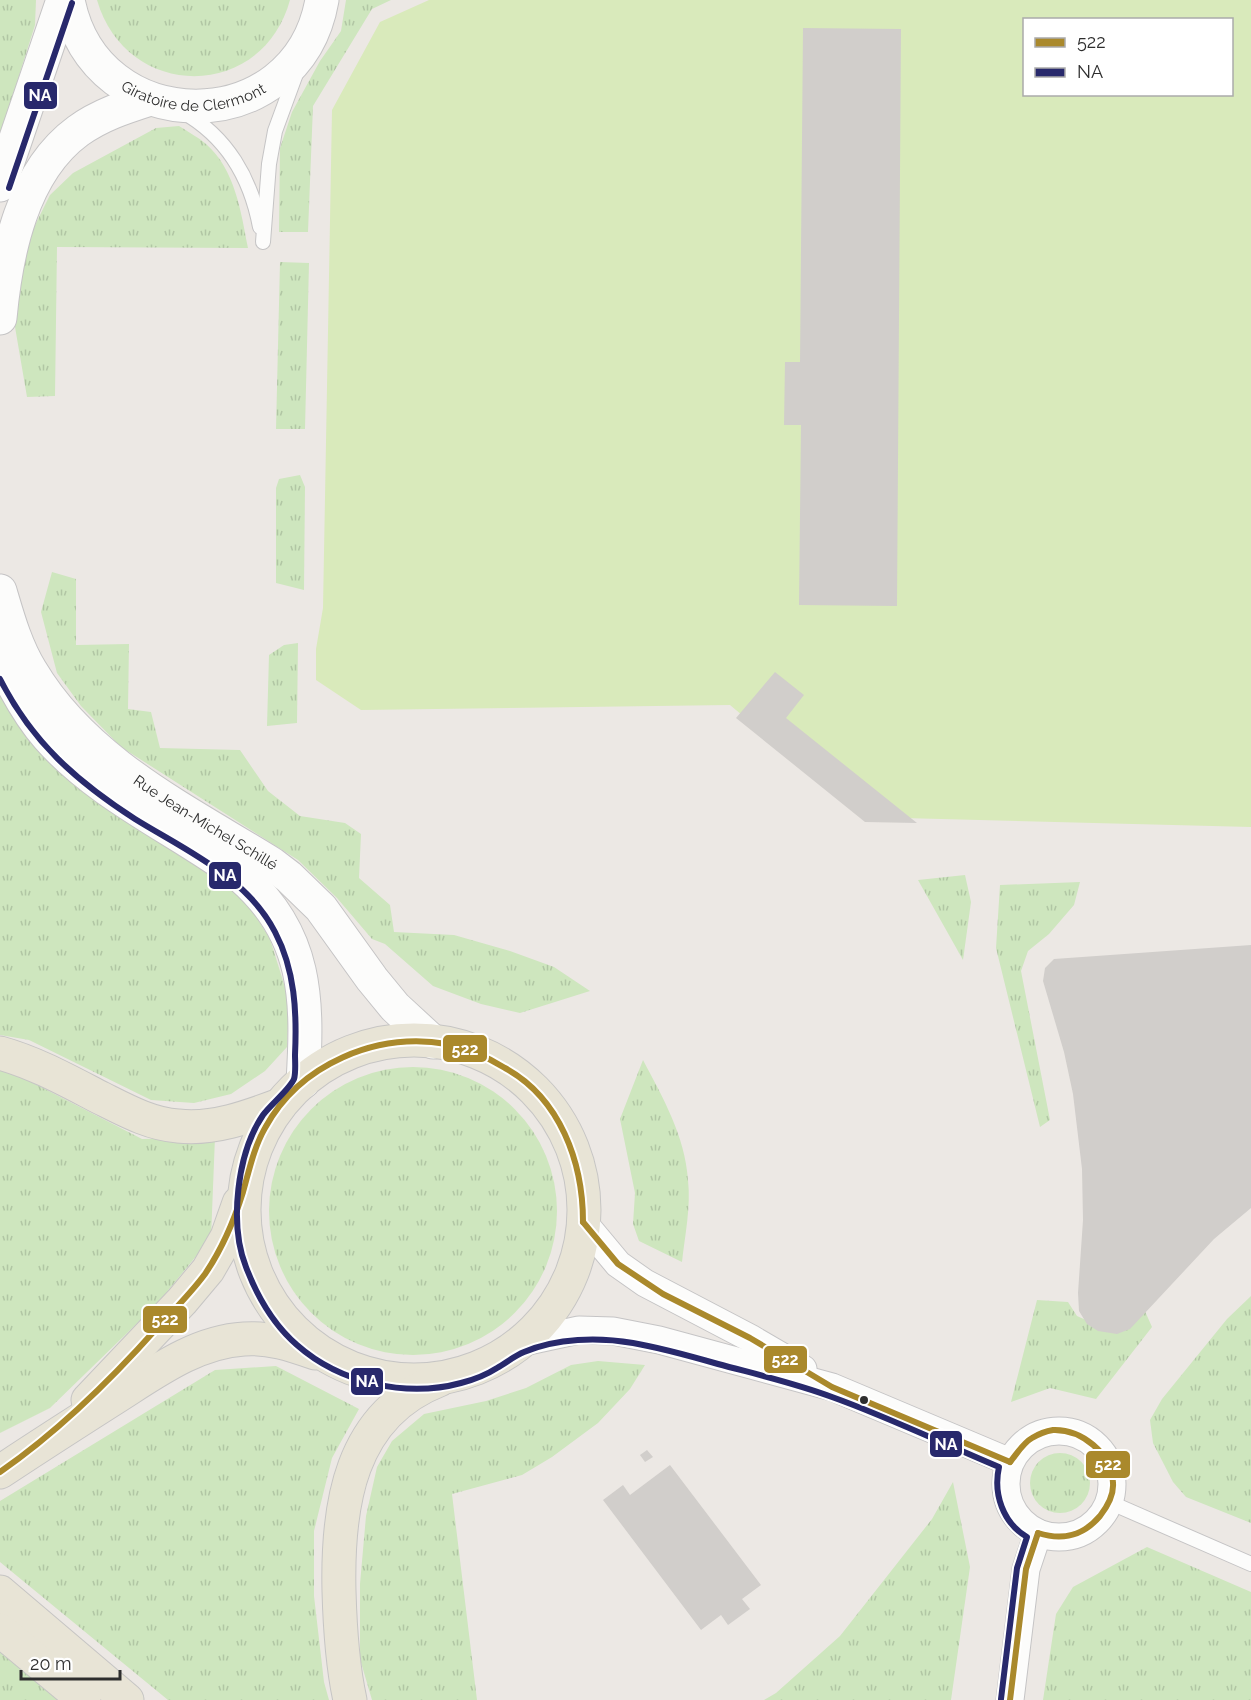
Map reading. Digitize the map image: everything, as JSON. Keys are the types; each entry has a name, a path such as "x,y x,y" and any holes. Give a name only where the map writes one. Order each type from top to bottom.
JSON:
{"main road":[{"name":"Giratoire de Clermont","path":"65,0 76,30 92,55 118,81 161,102 201,107 230,102 257,92 281,75 308,40 318,17 322,0"},
{"path":"0,185 65,0"},
{"path":"0,318 8,264 16,232 31,192 52,156 65,142 111,112 161,102"},
{"name":"Rue Jean-Michel Schillé","path":"0,591 13,632 30,670 66,719 96,748 132,776 289,877 321,908 372,980 395,1006 434,1042"},
{"name":"Rue Jean-Michel Schillé","path":"4,669 33,718 65,754 108,789 242,877 274,912 291,940 301,978 306,1024 303,1082"},
{"path":"9,1466 83,1406 208,1270 227,1237 260,1140 280,1106 303,1082 342,1057 375,1045 410,1041 434,1042 463,1048 493,1060 522,1079 546,1103 565,1132 574,1154 583,1187 584,1222 580,1247 567,1283 546,1316 519,1343 485,1364 417,1391 386,1414 365,1442 345,1494 339,1542 340,1637 350,1700"},
{"path":"0,1053 26,1061 130,1113 165,1125 180,1127 213,1125 280,1106"},
{"path":"247,1178 244,1204 245,1231 250,1257 260,1282 273,1305 289,1326 331,1359"},
{"path":"9,1466 159,1370 203,1347 234,1340 268,1339 286,1343 368,1374 394,1379 421,1380 448,1377"},
{"path":"0,1592 127,1700"},
{"path":"0,1630 84,1700"}],"street":[{"path":"584,1222 618,1264 645,1283 767,1347 832,1387"},
{"path":"519,1343 579,1330 624,1333 679,1344 832,1387 1010,1462"},
{"path":"1053,1430 1076,1433 1096,1445 1109,1464 1112,1487 1109,1502 1096,1521 1084,1531 1061,1537 1038,1533 1019,1520 1008,1500 1005,1485 1010,1462 1018,1448 1037,1435 1053,1430"},
{"path":"1010,1700 1024,1578 1038,1533"}],"lane":[{"path":"161,102 204,127 228,149 237,162 254,200 262,242 269,164 275,131 308,40"},
{"path":"1109,1502 1251,1564"}],"green space":[{"path":"0,0 36,0 35,25 0,136"},
{"path":"97,0 290,0 275,33 252,57 224,71 194,76 163,71 135,57 112,33"},
{"path":"346,0 391,0 372,9 313,106 308,232 279,232 280,148 292,112 320,61 341,31"},
{"path":"429,0 1251,0 1251,827 864,817 730,705 361,710 316,680 316,649 323,608 332,110 380,22"},
{"path":"179,126 206,144 224,166 235,192 248,248 57,247 55,396 27,397 15,327 17,271 34,227 50,195 73,173 156,128"},
{"path":"280,262 309,263 305,429 276,429"},
{"path":"300,475 305,487 304,590 276,583 276,488 279,479"},
{"path":"52,572 76,579 76,645 129,644 128,709 151,712 160,748 240,750 268,791 300,816 345,823 361,834 359,878 390,905 394,932 454,935 510,951 554,967 590,991 520,1013 481,1004 433,986 385,944 372,939 337,898 298,860 121,747 81,706 57,673 41,612"},
{"path":"298,643 297,723 267,726 269,655 284,645"},
{"path":"0,695 41,753 195,859 245,899 270,939 289,1000 287,1047 265,1071 231,1094 194,1103 151,1100 29,1040 0,1035"},
{"path":"965,875 971,902 963,960 918,880"},
{"path":"1080,882 1074,905 1049,934 1028,951 1021,971 1050,1120 1040,1127 996,948 1000,885"},
{"path":"643,1060 672,1118 683,1148 689,1200 682,1262 639,1241 633,1224 635,1193 620,1119"},
{"path":"413,1067 441,1070 468,1078 493,1091 515,1109 533,1131 546,1156 554,1183 557,1211 554,1239 546,1266 533,1291 515,1313 493,1331 468,1344 441,1352 413,1355 385,1352 358,1344 333,1331 311,1313 293,1291 280,1266 272,1239 269,1211 272,1183 280,1156 293,1131 311,1109 333,1091 358,1078 385,1070"},
{"path":"0,1070 10,1071 142,1139 215,1137 211,1238 157,1304 50,1408 0,1433"},
{"path":"1251,1296 1251,1523 1186,1497 1173,1482 1153,1443 1150,1420 1162,1399 1227,1319"},
{"path":"1037,1300 1068,1302 1077,1316 1106,1329 1144,1309 1152,1327 1096,1399 1050,1388 1011,1402"},
{"path":"598,1361 645,1365 630,1389 598,1423 552,1457 522,1475 452,1494 477,1700 372,1700 360,1659 360,1584 366,1516 377,1467 392,1441 424,1414 486,1401 526,1388 571,1365"},
{"path":"276,1366 359,1409 332,1458 314,1531 314,1596 324,1682 329,1700 168,1700 0,1562 0,1501 215,1370"},
{"path":"1060,1453 1072,1455 1085,1466 1090,1483 1088,1495 1077,1508 1060,1513 1048,1511 1035,1500 1030,1483 1032,1471 1043,1458"},
{"path":"953,1482 970,1567 951,1700 764,1700 776,1693 840,1636 932,1519"},
{"path":"1147,1547 1251,1592 1251,1700 1043,1700 1056,1614 1073,1587"},
{"path":"0,1650 60,1700 0,1700"}],"building":[{"path":"803,28 901,29 897,606 799,605 801,425 784,425 785,362 800,362"},
{"path":"775,672 804,695 786,718 917,823 865,822 736,718"},
{"path":"1251,945 1251,1208 1214,1239 1130,1329 1117,1334 1098,1331 1087,1324 1079,1311 1083,1220 1082,1169 1073,1094 1064,1052 1043,981 1045,968 1054,959"},
{"path":"647,1450 653,1457 645,1462 640,1455"},
{"path":"670,1465 761,1585 742,1599 750,1609 728,1625 721,1615 701,1630 603,1500 623,1485 630,1495"}],"transit line":[{"name":"NA","path":"9,188 72,3"},
{"name":"NA","path":"0,679 26,722 57,758 114,805 232,880 263,913 282,946 291,976 295,1007 295,1076 288,1088 263,1115 254,1131 242,1168 237,1210 241,1250 250,1278 267,1309 289,1337 314,1358 353,1378 396,1388 418,1389 461,1383 488,1373 537,1347 564,1341 606,1340 655,1347 818,1392 874,1413 999,1467 997,1487 1002,1507 1012,1524 1027,1537 1017,1568 1001,1699"},
{"name":"522","path":"0,1472 43,1440 83,1405 121,1368 194,1288 217,1255 227,1235 265,1128 298,1086 319,1070 342,1058 367,1048 394,1043 420,1042 447,1044 462,1048 505,1068 540,1096 554,1114 565,1134 579,1177 583,1222"},
{"name":"522","path":"583,1222 618,1264 663,1294 750,1338 832,1387 1010,1462"},
{"name":"522","path":"1010,1462 1032,1438 1053,1430 1064,1431 1084,1438 1093,1445 1101,1453 1111,1472 1113,1483 1111,1497 1105,1509 1093,1523 1072,1535 1056,1537 1038,1533"},
{"name":"522","path":"1010,1700 1026,1569 1038,1533"}]}
